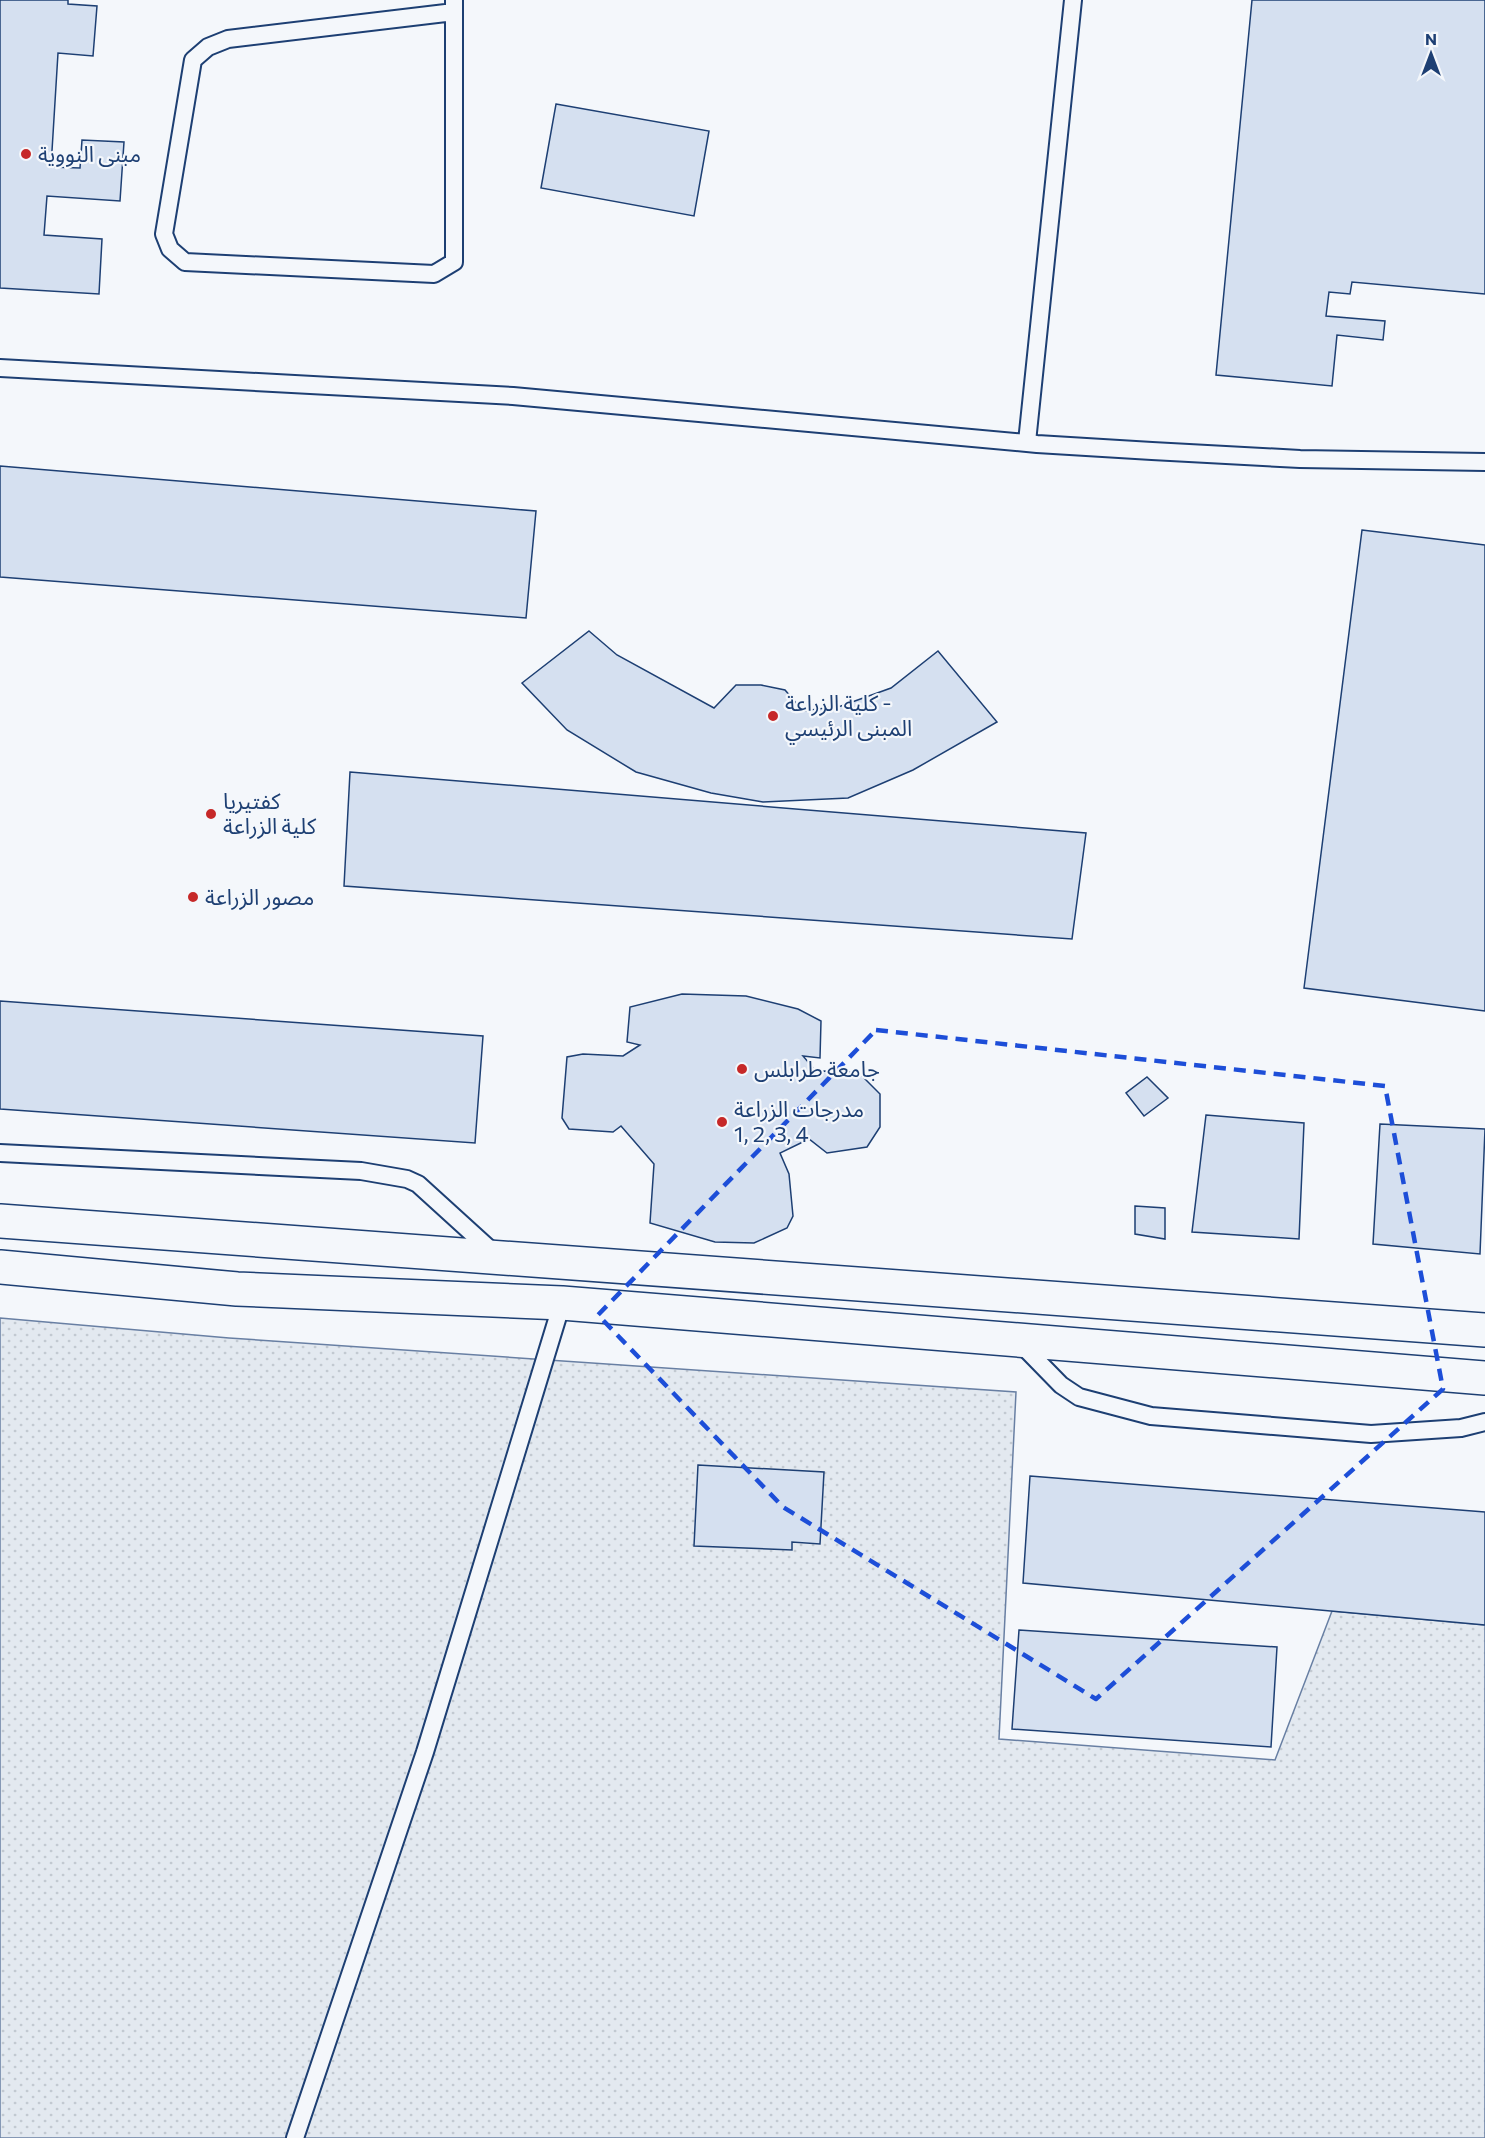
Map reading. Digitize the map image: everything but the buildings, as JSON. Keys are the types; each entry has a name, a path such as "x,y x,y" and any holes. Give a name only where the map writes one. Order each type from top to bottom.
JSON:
{"street":[{"path":"0,1221 1485,1330"},
{"path":"0,1267 237,1289 562,1303 1485,1378"}],"lane":[{"path":"1027,442 1073,0"},
{"path":"454,6 454,262 434,274 185,262 170,249 164,234 193,60 208,47 228,39 454,6"},
{"path":"0,368 513,396 1027,442 1289,458 1485,462"},
{"path":"0,1153 361,1172 406,1179 418,1184 498,1257"},
{"path":"295,2138 425,1752 562,1303"},
{"path":"1017,1341 1061,1385 1079,1397 1151,1416 1371,1434 1461,1428 1485,1422"}],"highlighted area":[{"path":"876,1030 1385,1086 1443,1389 1096,1699 783,1507 598,1315"}],"shaded area":[{"path":"0,1318 229,1338 1016,1392 999,1739 1275,1760 1332,1611 1485,1625 1485,2138 0,2138"}],"place":[{"name":"مبنى النووية","path":"26,154"},
{"name":"كلية الزراعة - المبنى الرئيسي","path":"773,716"},
{"name":"كفتيريا كلية الزراعة","path":"211,814"},
{"name":"مصور الزراعة","path":"193,897"},
{"name":"جامعة طرابلس","path":"742,1069"},
{"name":"مدرجات الزراعة 1, 2, 3, 4","path":"722,1122"}]}
